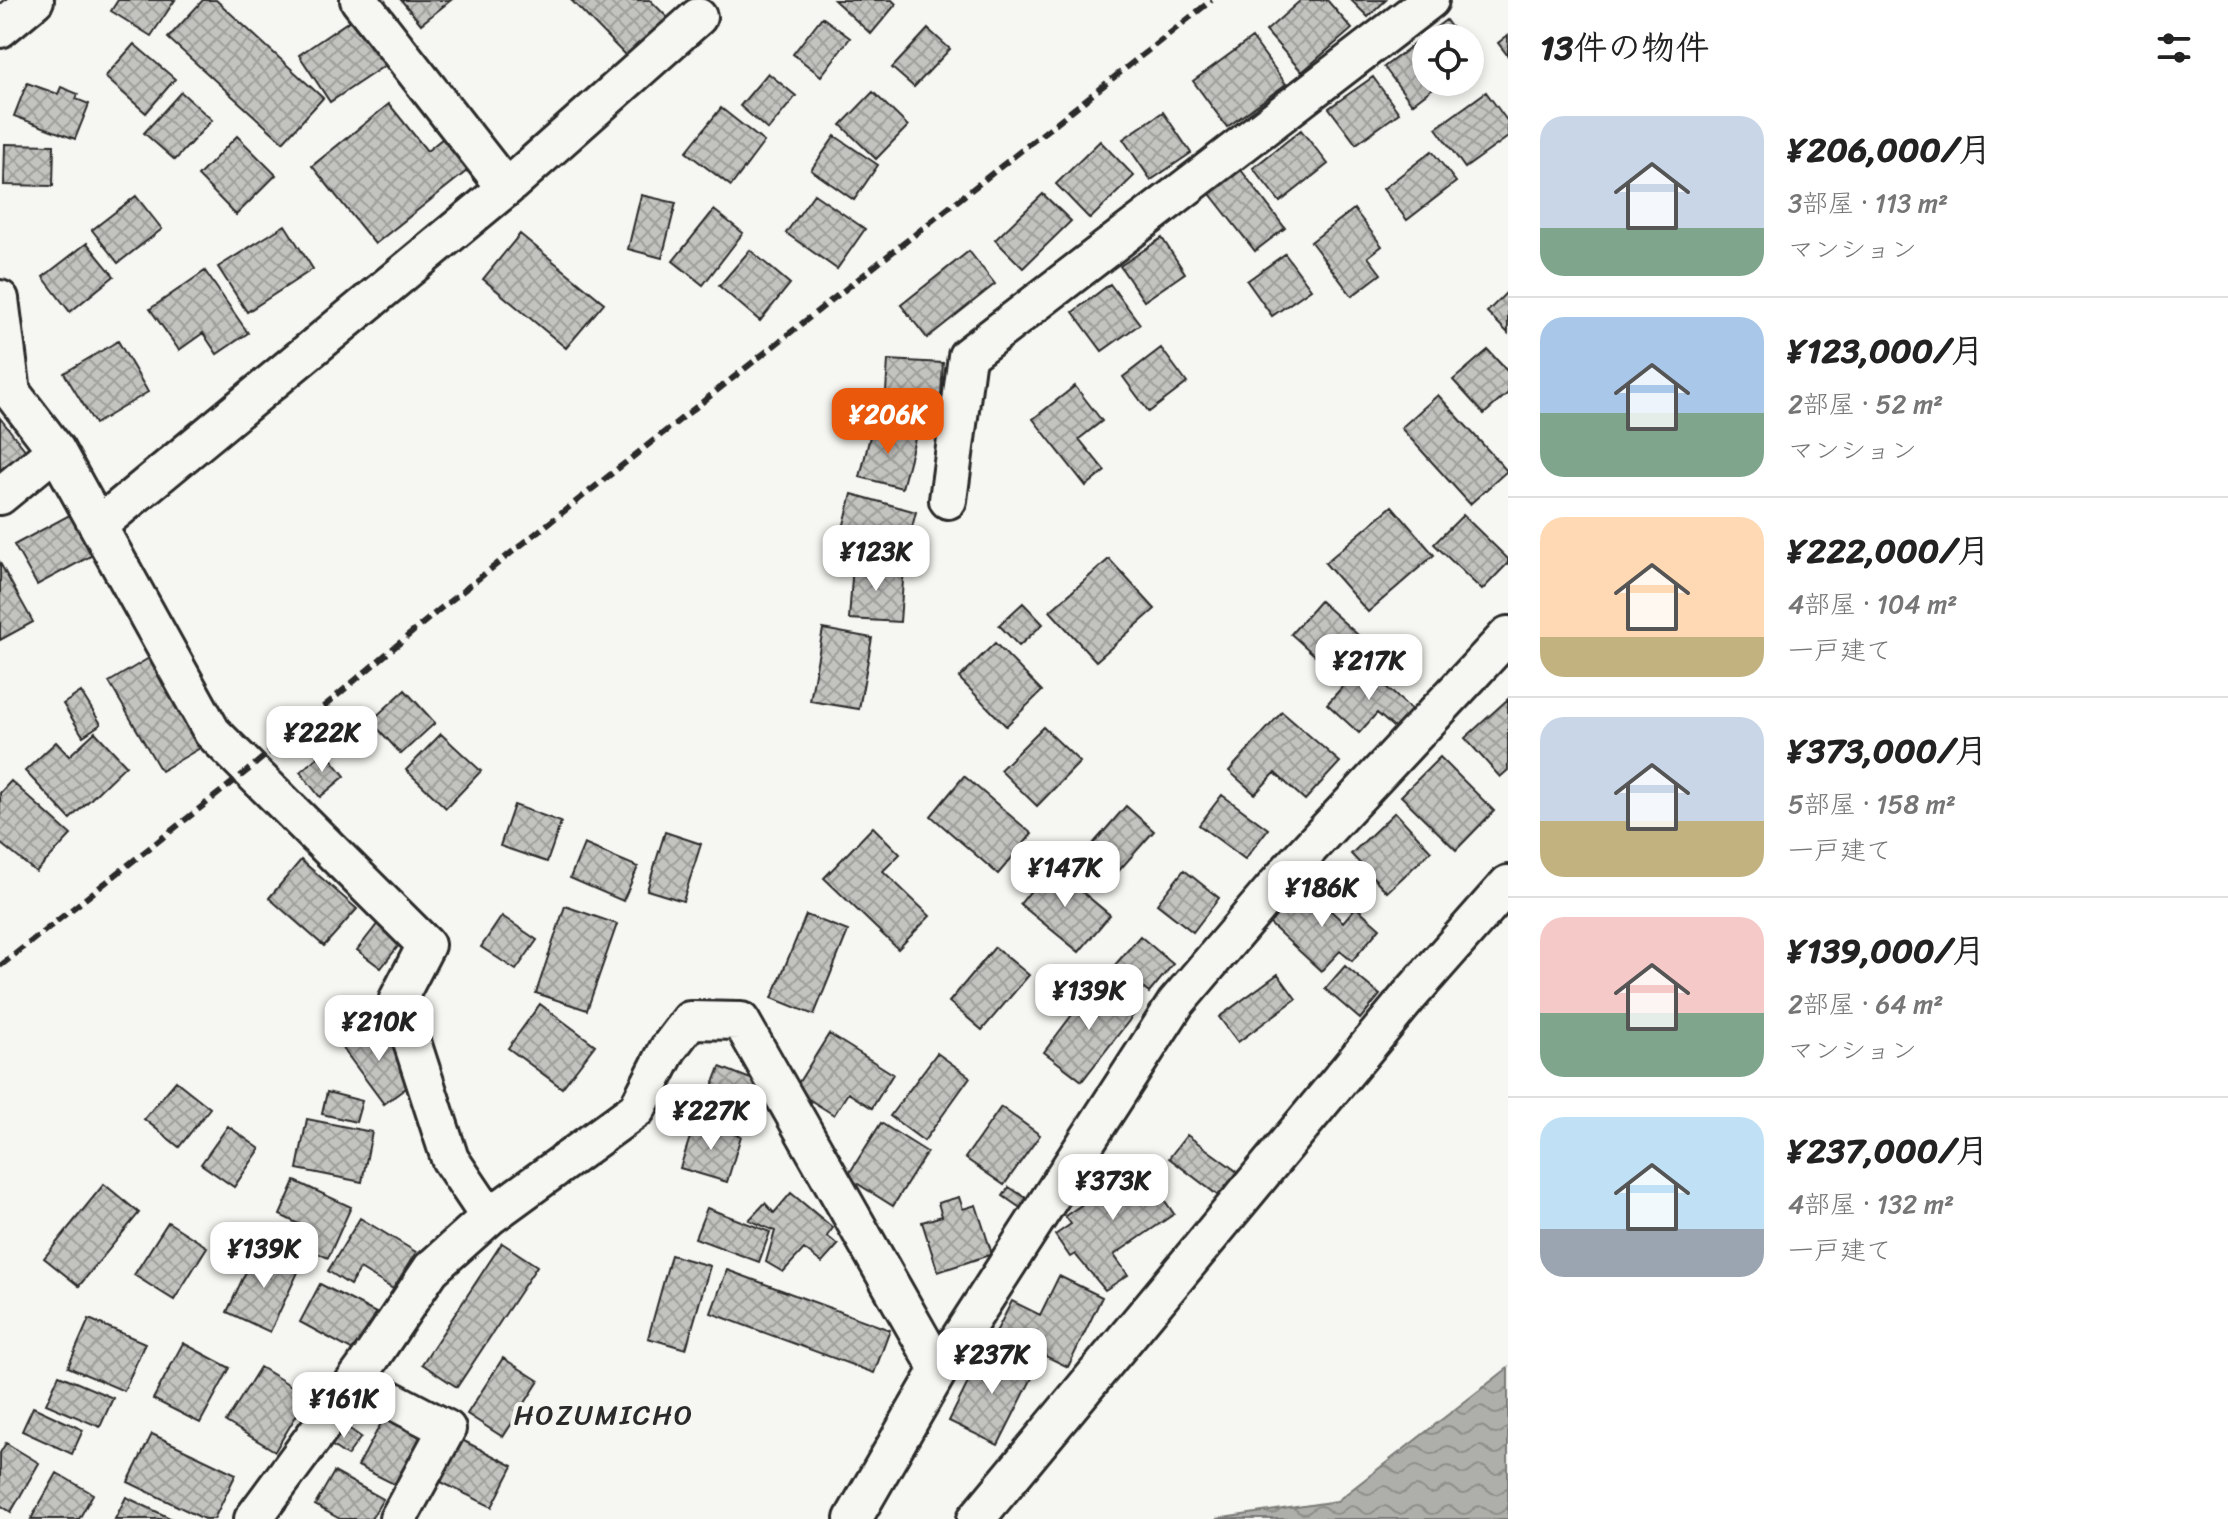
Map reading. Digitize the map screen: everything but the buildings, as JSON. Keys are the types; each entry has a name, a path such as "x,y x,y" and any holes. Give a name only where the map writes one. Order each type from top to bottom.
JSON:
{"street":[{"path":"0,29 35,0"},
{"path":"359,0 506,188"},
{"path":"948,500 967,356 1430,0"},
{"path":"99,525 506,188 698,17"},
{"path":"0,299 12,393 56,450 212,732 426,945 398,999 450,1159 489,1217"},
{"path":"0,496 56,450"},
{"path":"853,1519 939,1370 1176,1003 1290,869 1508,635"},
{"path":"976,1519 1410,995 1508,884"},
{"path":"253,1519 355,1381 431,1269 489,1217 637,1109 668,1049 690,1020 741,1021 939,1370"},
{"path":"355,1381 447,1429 398,1519"}],"water":[{"path":"1508,1368 1508,1519 1216,1519 1337,1501"}],"railway":[{"path":"0,966 247,771 440,609 1212,0"}],"district":[{"name":"HOZUMICHO","path":"604,1414"}]}
